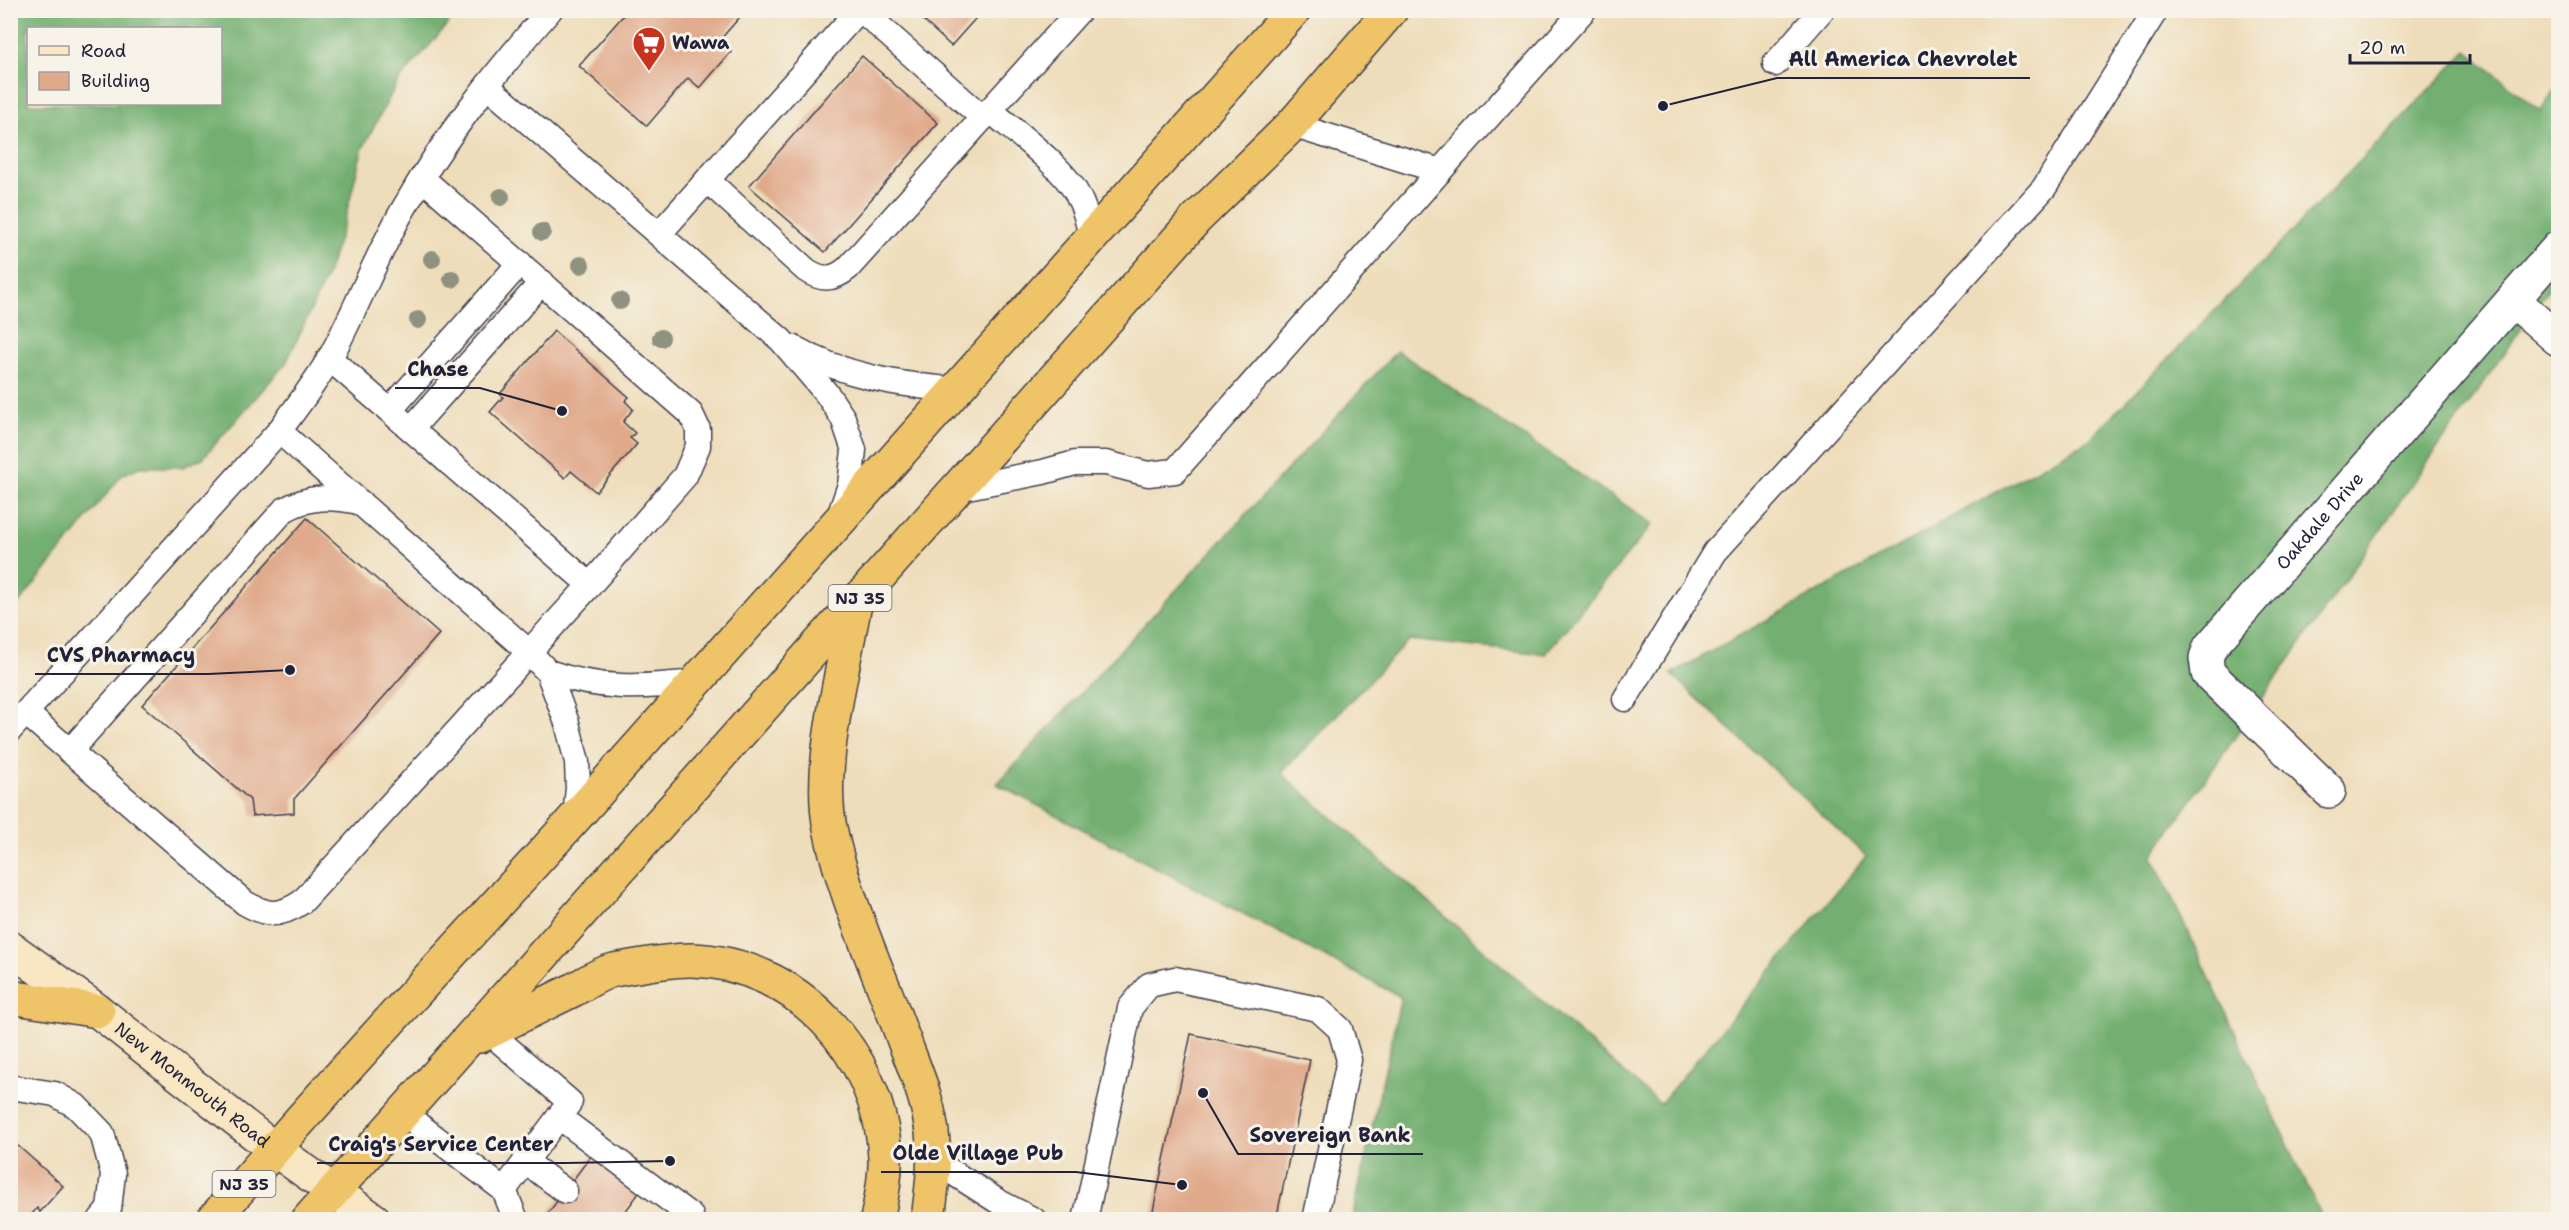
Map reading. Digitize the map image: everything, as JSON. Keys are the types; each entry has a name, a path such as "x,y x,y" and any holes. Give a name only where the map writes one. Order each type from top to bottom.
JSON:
{"highway":[{"name":"NJ 35","path":"213,1220 274,1149 575,818 1294,10"},
{"name":"NJ 35","path":"308,1220 404,1113 477,1038 855,603 1196,219 1292,125 1391,10"},
{"path":"855,603 826,777 830,827 848,889 929,1112 933,1160 928,1220"},
{"path":"477,1038 611,971 690,960 727,965 766,977 806,1001 839,1034 862,1070 878,1110 885,1156 884,1184 877,1220"},
{"path":"10,997 98,1011"}],"main road":[{"name":"New Monmouth Road","path":"10,948 98,1011 274,1149 374,1220"}],"street":[{"name":"Oakdale Drive","path":"2329,791 2208,673 2206,658 2210,647 2559,248"},
{"path":"2513,300 2559,339"}],"lane":[{"path":"422,178 679,402 691,414 698,429 698,446 685,476 590,585 302,902 288,911 274,914 259,911 245,903 70,751 18,722 279,431 329,358 384,244 422,178 487,86 550,10"},
{"path":"658,234 860,10 1065,177 1077,193 1087,215 1091,238"},
{"path":"707,180 806,270 816,276 834,278 848,268 1080,10"},
{"path":"957,489 1043,472 1075,463 1106,464 1148,474 1175,471 1584,10"},
{"path":"1775,64 1822,10"},
{"path":"1625,699 1715,552 2044,188 2156,10"},
{"path":"487,86 780,340 827,394 843,418 850,435 854,466 843,508 832,530"},
{"path":"1292,125 1440,171"},
{"path":"390,410 520,263"},
{"path":"412,428 542,282"},
{"path":"780,340 806,355 841,369 915,386 957,390"},
{"path":"329,358 590,585"},
{"path":"279,431 529,652 548,672 567,723 577,762 578,788 575,818"},
{"path":"70,751 284,510 296,503 315,497 360,502"},
{"path":"548,672 600,686 640,688 695,682"},
{"path":"1085,1220 1130,1008 1149,985 1175,979 1318,1009 1340,1029 1348,1060 1315,1220"},
{"path":"477,1038 570,1102 504,1190"},
{"path":"10,1087 55,1094 76,1106 102,1133 113,1174 109,1209 100,1220"},
{"path":"404,1113 504,1190 516,1220"},
{"path":"559,1117 691,1216 688,1220"},
{"path":"933,1160 999,1202 1034,1220"},
{"path":"525,1161 565,1191"}],"green space":[{"path":"11,10 459,11 397,83 362,150 344,223 326,277 286,363 203,458 183,467 139,467 122,475 11,613"},
{"path":"2467,51 2540,111 2558,85 2558,276 2152,856 2323,1219 1352,1219 1401,997 997,784 1397,351 1653,524 1545,654 1409,640 1281,773 1660,1104 1866,856 1671,674 2089,440"}],"building":[{"name":"Wawa","path":"628,10 746,10 719,41 731,52 700,88 688,78 647,126 579,66"},
{"path":"912,10 983,10 951,46"},
{"path":"862,56 938,123 825,252 749,186"},
{"path":"554,331 629,397 625,401 633,409 623,422 635,433 630,438 637,444 596,492 571,471 565,478 490,412 503,397 500,394"},
{"path":"307,518 439,634 294,799 294,813 252,816 250,800 142,705"},
{"path":"1191,1034 1310,1060 1276,1220 1151,1220"},
{"path":"17,1145 63,1186 40,1212 37,1208 27,1220 10,1220 10,1153"},
{"path":"593,1153 642,1189 619,1220 543,1220"}],"place":[{"name":"Wawa","path":"649,72"},
{"name":"All America Chevrolet","path":"1663,106"},
{"name":"Chase","path":"562,411"},
{"name":"CVS Pharmacy","path":"290,670"},
{"name":"Sovereign Bank","path":"1203,1093"},
{"name":"Craig's Service Center","path":"670,1161"},
{"name":"Olde Village Pub","path":"1182,1185"}]}
